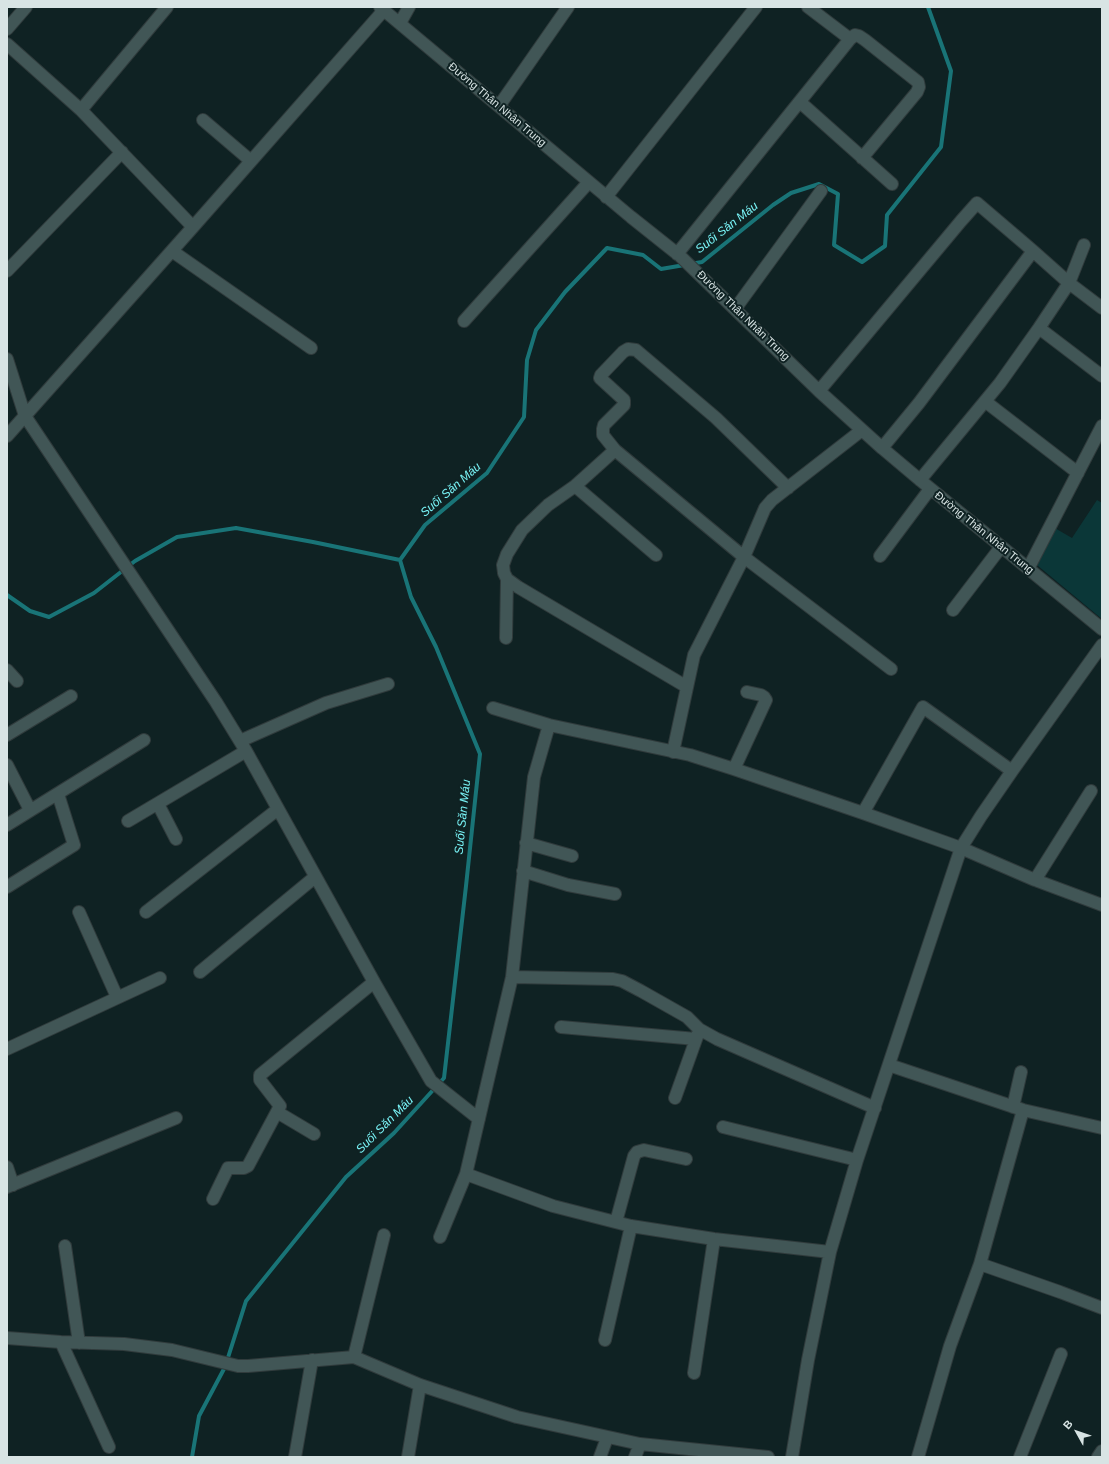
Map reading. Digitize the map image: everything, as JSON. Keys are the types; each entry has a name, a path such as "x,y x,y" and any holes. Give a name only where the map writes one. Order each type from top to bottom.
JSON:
{"street":[{"path":"7,29 26,7"},
{"path":"82,110 167,7"},
{"path":"400,23 409,7"},
{"path":"499,106 568,7"},
{"path":"606,197 756,7"},
{"path":"808,7 850,39"},
{"path":"7,436 194,227 382,8"},
{"name":"Đường Thân Nhân Trung","path":"382,8 606,197 678,255 819,391 882,448 1102,629"},
{"path":"678,255 850,39 855,35 860,36 918,82 919,87 862,158"},
{"path":"7,44 82,110 194,227"},
{"path":"800,102 892,184"},
{"path":"203,120 251,161"},
{"path":"7,271 122,152"},
{"path":"464,321 589,182"},
{"path":"735,309 821,191"},
{"path":"819,391 946,238 977,203 1069,283 1102,308"},
{"path":"920,480 986,402 1039,328 1069,283 1084,245"},
{"path":"172,251 311,348"},
{"path":"882,448 919,403 1033,251"},
{"path":"1039,328 1102,376"},
{"path":"788,488 716,418 636,350 628,349 623,352 600,378 624,400 624,405 604,425 602,434 615,450 744,557 891,669"},
{"path":"7,359 10,382 25,416 216,702 243,746 315,877 431,1081 479,1119"},
{"path":"986,402 1078,473"},
{"path":"1028,569 1102,426"},
{"path":"673,752 694,655 744,557 765,508 772,500 862,430"},
{"path":"615,450 575,486 548,505 522,530 507,554 503,565 504,572 508,579 518,587 687,687"},
{"path":"575,486 656,555"},
{"path":"880,556 930,489"},
{"path":"953,610 1001,547"},
{"path":"506,638 508,579"},
{"path":"792,1457 808,1360 830,1252 857,1160 962,848 981,816 1012,771 1102,645"},
{"path":"7,670 17,681"},
{"path":"128,821 158,804 243,746 326,703 388,684"},
{"path":"734,769 766,700 764,696 747,692"},
{"path":"7,735 71,696"},
{"path":"863,813 923,707 1012,771"},
{"path":"493,708 549,725 690,755 734,769 962,848 1035,880 1102,905"},
{"path":"440,1237 466,1174 512,977 534,777 549,725"},
{"path":"7,825 144,740"},
{"path":"7,765 30,810"},
{"path":"1035,880 1091,791"},
{"path":"7,887 74,845 58,794"},
{"path":"158,804 176,839"},
{"path":"146,912 278,809"},
{"path":"526,843 572,856"},
{"path":"523,872 568,885 615,894"},
{"path":"200,972 315,877"},
{"path":"79,912 117,997"},
{"path":"512,977 613,979 622,981 687,1018 698,1034"},
{"path":"7,1049 160,978"},
{"path":"213,1199 228,1168 244,1168 248,1166 280,1106 260,1080 260,1075 374,982"},
{"path":"560,1027 698,1034 717,1039 875,1108"},
{"path":"675,1098 698,1034"},
{"path":"889,1064 1018,1109 1102,1128"},
{"path":"918,1457 950,1346 980,1264 1018,1109 1021,1072"},
{"path":"277,1112 314,1134"},
{"path":"7,1167 10,1186 176,1118"},
{"path":"723,1127 857,1160"},
{"path":"616,1222 634,1156 637,1152 644,1150 686,1159"},
{"path":"466,1174 553,1206 631,1226 714,1239 830,1252"},
{"path":"605,1340 631,1226"},
{"path":"354,1356 384,1235"},
{"path":"694,1373 714,1239"},
{"path":"65,1246 79,1343"},
{"path":"980,1264 1102,1308"},
{"path":"7,1338 79,1343 124,1344 172,1350 216,1359 238,1366 354,1356 420,1385 517,1417 607,1438 640,1444 768,1457"},
{"path":"61,1342 109,1447"},
{"path":"1020,1457 1061,1354"},
{"path":"295,1457 312,1360"},
{"path":"408,1457 420,1385"},
{"path":"600,1457 607,1438"},
{"path":"635,1457 640,1444"},
{"path":"1098,1457 1102,1451"}],"shaded area":[{"path":"1097,500 1102,503 1102,619 1037,565 1053,527 1072,538"}],"waterway":[{"name":"Suối Săn Máu","path":"192,1457 199,1416 225,1367 246,1301 346,1177 394,1133 444,1078 480,754 436,647 411,597 400,560 425,525 487,473 524,417 527,360 536,330 565,292 607,248 643,255 661,269 702,262 773,205 791,193 819,184 838,194 834,245 862,262 885,246 887,215 941,147 951,71 928,7"},
{"path":"7,595 30,611 49,617 94,593 135,561 177,537 236,528 400,560"}]}
